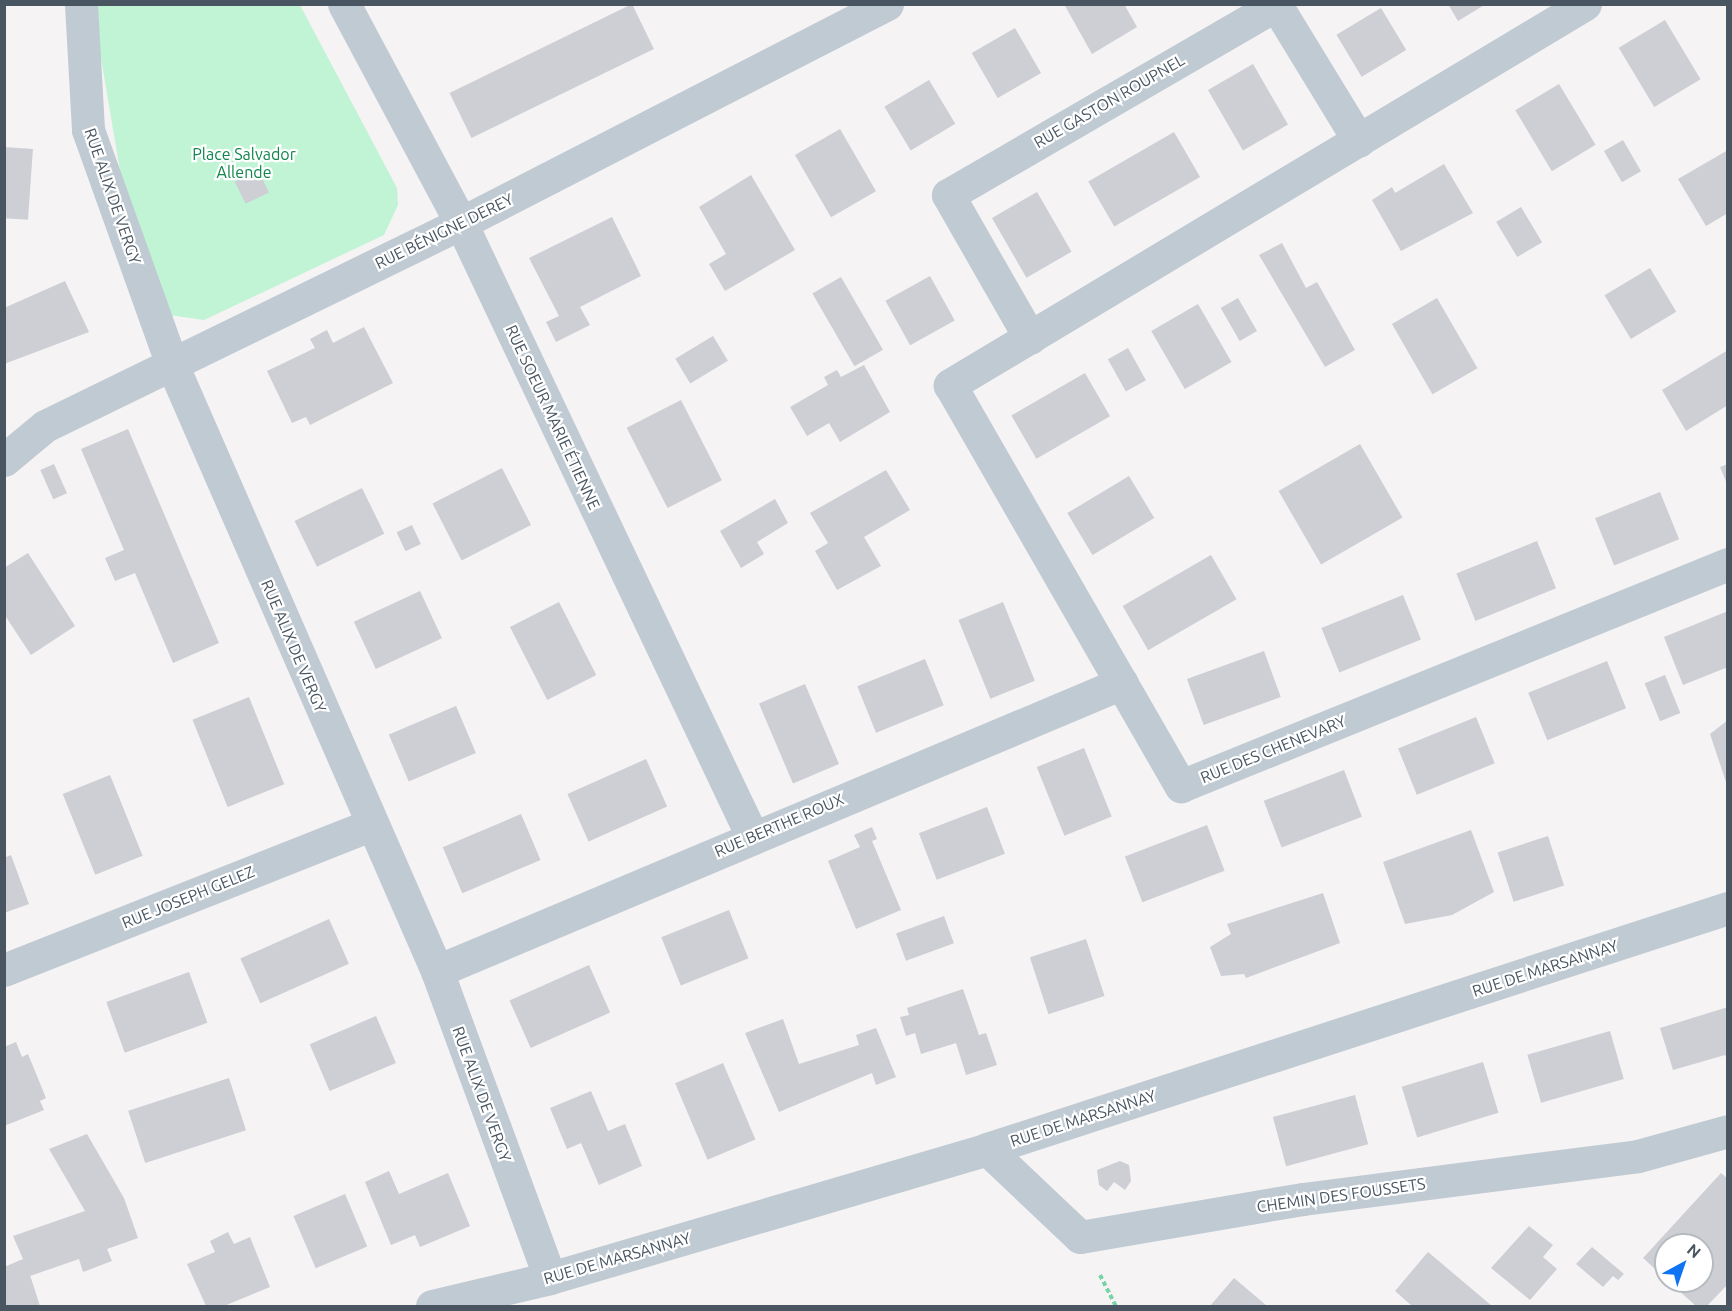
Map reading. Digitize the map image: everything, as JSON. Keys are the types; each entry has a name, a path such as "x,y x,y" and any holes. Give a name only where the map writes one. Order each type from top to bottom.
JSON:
{"street":[{"name":"RUE ALIX DE VERGY","path":"81,4 88,129 171,362 437,971 550,1278"},
{"name":"RUE SOEUR MARIE ÉTIENNE","path":"344,4 461,223 752,836"},
{"name":"RUE BÉNIGNE DEREY","path":"4,460 45,426 171,362 461,223 887,4"},
{"name":"RUE GASTON ROUPNEL","path":"1030,338 948,195 1276,5 1359,141"},
{"path":"1030,338 1580,6"},
{"name":"RUE DES CHENEVARY","path":"1030,338 950,385 1181,786 1728,564"},
{"name":"RUE BERTHE ROUX","path":"437,971 752,836 1122,683"},
{"name":"RUE JOSEPH GELEZ","path":"4,970 372,824"},
{"name":"RUE DE MARSANNAY","path":"432,1306 550,1278 987,1149 1728,909"},
{"name":"CHEMIN DES FOUSSETS","path":"987,1149 1080,1237 1303,1199 1638,1156 1728,1131"}],"green space":[{"name":"Place Salvador Allende","path":"92,5 300,5 397,188 398,205 384,235 204,320 169,315 124,194"}],"building":[{"path":"632,4 654,49 471,138 450,93"},
{"path":"1064,4 1124,4 1137,27 1092,54"},
{"path":"1448,4 1486,4 1458,21"},
{"path":"1381,8 1406,50 1362,77 1336,35"},
{"path":"1665,20 1701,79 1654,107 1619,48"},
{"path":"1015,28 1041,73 998,98 972,53"},
{"path":"1253,64 1288,125 1243,151 1208,90"},
{"path":"929,80 955,124 911,150 884,107"},
{"path":"1559,84 1596,145 1552,171 1515,110"},
{"path":"840,129 876,191 831,217 795,155"},
{"path":"1174,132 1200,177 1114,227 1088,182"},
{"path":"1623,140 1641,171 1622,182 1604,151"},
{"path":"4,147 33,149 28,220 4,218"},
{"path":"1728,150 1728,213 1706,226 1678,179"},
{"path":"1444,164 1473,213 1401,251 1372,200 1392,187 1395,193"},
{"path":"258,170 269,192 246,204 235,181"},
{"path":"751,175 795,250 725,291 709,264 726,254 699,207"},
{"path":"1037,192 1072,252 1026,278 992,218"},
{"path":"1521,207 1542,242 1517,257 1496,222"},
{"path":"612,217 641,276 580,307 590,325 556,342 546,322 559,316 529,258"},
{"path":"1282,243 1306,288 1317,282 1355,350 1325,367 1259,255"},
{"path":"1650,268 1676,312 1631,339 1605,295"},
{"path":"930,276 955,321 910,345 885,301"},
{"path":"841,277 883,350 854,366 812,294"},
{"path":"65,281 89,332 4,364 4,308"},
{"path":"1238,298 1257,331 1240,341 1221,308"},
{"path":"1437,298 1478,368 1432,394 1392,324"},
{"path":"1198,304 1232,362 1185,389 1151,331"},
{"path":"364,327 393,383 310,425 306,417 292,423 267,371 315,348 310,339 327,330 333,343"},
{"path":"713,336 728,361 690,384 675,359"},
{"path":"1128,348 1146,380 1126,392 1108,359"},
{"path":"1728,350 1728,405 1686,431 1662,390"},
{"path":"864,365 890,412 840,442 829,423 807,436 790,407 828,385 824,377 837,370 841,377"},
{"path":"1085,373 1110,416 1036,459 1011,416"},
{"path":"681,400 722,480 668,508 627,428"},
{"path":"128,429 219,643 173,663 135,573 115,581 105,558 124,550 81,449"},
{"path":"1360,444 1402,518 1321,565 1279,491"},
{"path":"54,464 67,493 53,499 40,470"},
{"path":"1728,464 1728,484 1727,484 1720,467"},
{"path":"502,468 531,525 462,560 433,503"},
{"path":"886,470 910,510 864,537 881,566 837,590 815,551 828,543 810,513"},
{"path":"1129,476 1154,518 1093,555 1067,513"},
{"path":"362,488 384,534 317,567 295,521"},
{"path":"1660,492 1679,539 1614,566 1595,518"},
{"path":"775,499 788,523 757,542 764,554 741,568 720,531"},
{"path":"412,525 421,544 405,551 397,532"},
{"path":"1537,541 1556,588 1475,621 1456,574"},
{"path":"28,553 75,626 31,655 4,614 4,568"},
{"path":"1211,555 1236,599 1148,650 1123,606"},
{"path":"420,591 442,638 376,669 354,622"},
{"path":"1403,595 1421,640 1339,672 1321,628"},
{"path":"559,602 596,675 547,700 510,627"},
{"path":"1003,602 1035,681 990,699 958,620"},
{"path":"1728,611 1728,667 1683,685 1664,637"},
{"path":"1264,651 1281,697 1204,725 1187,679"},
{"path":"925,659 944,705 876,733 857,686"},
{"path":"1607,661 1626,708 1547,740 1528,693"},
{"path":"1665,675 1680,713 1660,721 1645,683"},
{"path":"805,684 839,764 793,784 759,704"},
{"path":"249,697 284,784 228,807 192,720"},
{"path":"456,706 476,753 409,781 389,735"},
{"path":"1476,717 1495,763 1417,795 1398,748"},
{"path":"1728,720 1728,785 1727,785 1710,734"},
{"path":"1084,748 1112,817 1064,836 1037,767"},
{"path":"646,759 667,807 589,841 567,794"},
{"path":"1344,770 1362,817 1282,847 1264,801"},
{"path":"110,775 143,856 95,875 63,794"},
{"path":"987,807 1005,854 937,880 919,833"},
{"path":"521,814 541,860 462,893 443,847"},
{"path":"1207,825 1225,871 1142,902 1125,857"},
{"path":"872,827 877,839 872,841 901,910 856,929 828,861 860,847 854,835"},
{"path":"1471,830 1494,892 1452,915 1405,924 1383,862"},
{"path":"1548,836 1564,885 1514,902 1498,852"},
{"path":"11,855 29,904 4,913 4,858"},
{"path":"1323,893 1340,943 1246,978 1244,974 1221,976 1210,947 1231,934 1227,924"},
{"path":"729,910 748,958 681,986 661,937"},
{"path":"944,916 954,943 906,961 896,933"},
{"path":"329,919 349,964 260,1003 240,958"},
{"path":"1086,939 1105,996 1048,1014 1030,957"},
{"path":"589,965 610,1013 531,1048 510,1000"},
{"path":"189,972 207,1023 125,1053 106,1002"},
{"path":"963,989 979,1035 986,1033 997,1065 966,1075 956,1043 921,1054 915,1033 906,1036 900,1017 909,1015 907,1008"},
{"path":"1728,1007 1728,1060 1725,1055 1673,1070 1660,1028"},
{"path":"376,1016 396,1063 330,1091 310,1044"},
{"path":"783,1019 799,1064 859,1045 856,1035 876,1028 896,1077 876,1085 872,1073 779,1112 745,1033"},
{"path":"1610,1031 1624,1079 1541,1103 1527,1055"},
{"path":"16,1042 22,1057 28,1054 46,1098 40,1101 44,1110 4,1126 4,1047"},
{"path":"1483,1062 1498,1113 1417,1138 1402,1087"},
{"path":"723,1063 755,1139 708,1160 675,1083"},
{"path":"229,1078 246,1130 145,1163 128,1111"},
{"path":"591,1091 608,1131 625,1124 642,1166 599,1185 581,1143 567,1149 550,1108"},
{"path":"1355,1095 1368,1144 1286,1166 1273,1117"},
{"path":"87,1134 124,1198 138,1238 107,1249 112,1261 83,1272 79,1259 30,1276 40,1306 4,1306 4,1267 23,1259 13,1236 85,1211 49,1149"},
{"path":"1120,1161 1129,1165 1131,1181 1125,1190 1114,1182 1107,1191 1099,1185 1097,1170"},
{"path":"389,1171 399,1194 448,1173 470,1226 420,1247 415,1235 391,1245 365,1182"},
{"path":"1721,1173 1728,1179 1728,1284 1707,1306 1696,1306 1681,1293 1714,1293 1714,1233 1666,1233"},
{"path":"345,1194 367,1246 316,1268 293,1216"},
{"path":"1529,1226 1553,1245 1543,1257 1557,1269 1530,1300 1491,1268"},
{"path":"228,1232 234,1244 250,1237 270,1287 224,1306 206,1306 187,1264 215,1252 210,1241"},
{"path":"1654,1246 1654,1268 1643,1258"},
{"path":"1592,1247 1624,1274 1618,1280 1613,1276 1603,1287 1576,1264"},
{"path":"1428,1252 1492,1306 1412,1306 1395,1291"},
{"path":"1234,1278 1267,1306 1210,1306"}]}
